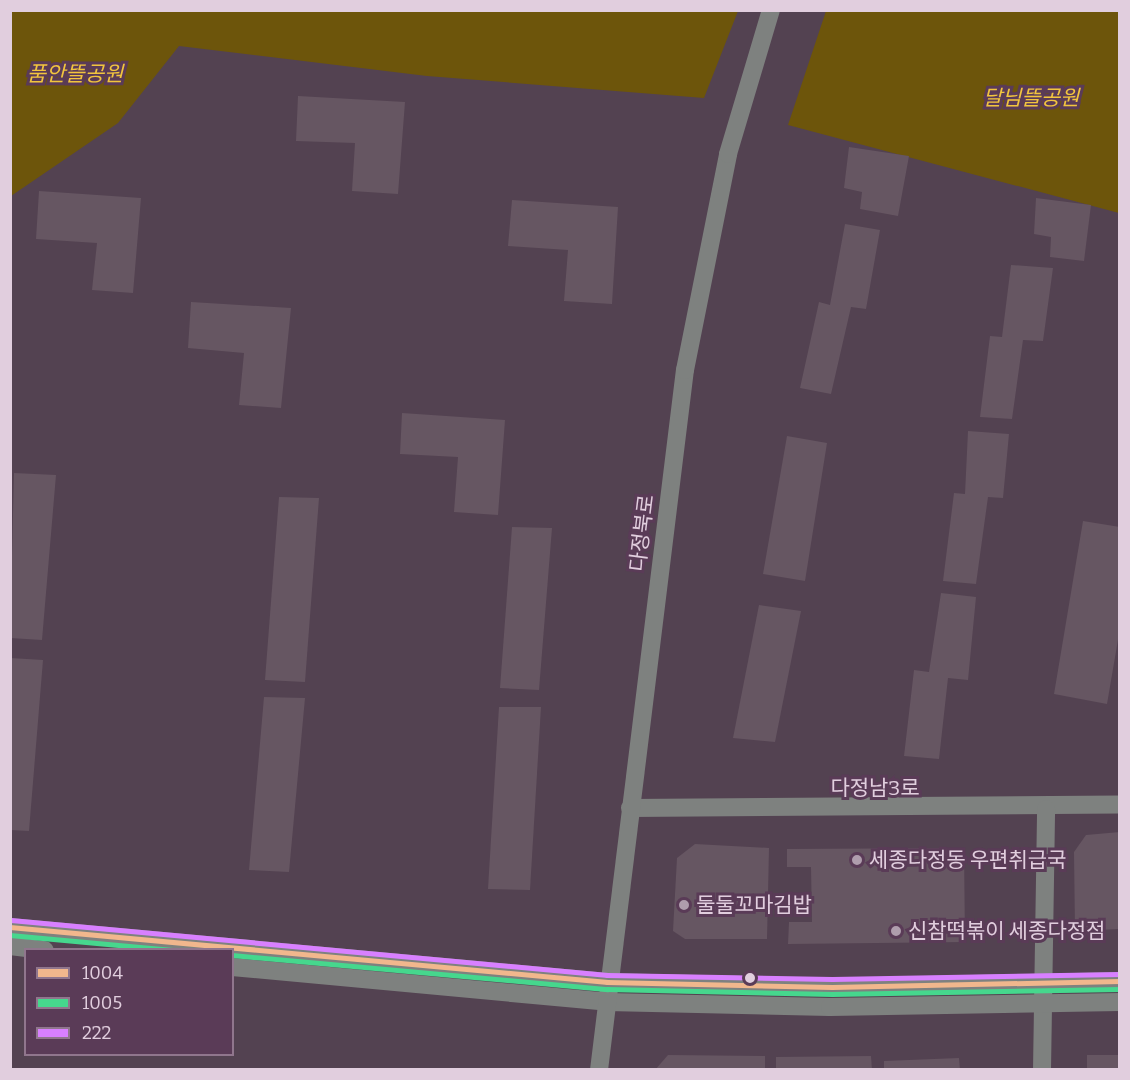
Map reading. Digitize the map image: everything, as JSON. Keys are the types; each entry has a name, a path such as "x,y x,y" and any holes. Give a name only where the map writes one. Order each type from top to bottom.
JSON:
{"street":[{"name":"다정북로","path":"599,1070 608,1002 607,982 685,370 728,153 771,10"},
{"name":"다정남3로","path":"630,808 1046,809 1119,805"},
{"path":"1042,1070 1046,809"},
{"path":"10,927 607,982 832,987 1119,981"},
{"path":"10,946 28,948"},
{"path":"234,967 608,1002 1042,1006 1119,1002"}],"green space":[{"name":"품안뜰공원","path":"11,10 738,11 704,98 427,76 179,46 118,123 11,196"},
{"name":"달님뜰공원","path":"826,11 1119,11 1119,213 788,125"}],"building":[{"path":"298,96 405,102 398,194 352,191 355,143 296,141"},
{"path":"849,147 909,156 898,216 860,209 862,192 844,188"},
{"path":"39,191 141,198 133,293 92,290 97,243 36,239"},
{"path":"1036,198 1091,205 1084,261 1050,257 1051,237 1034,234"},
{"path":"512,200 618,207 612,304 564,301 568,250 508,246"},
{"path":"845,224 880,230 866,309 851,307 831,394 800,388 819,302 830,305"},
{"path":"1011,265 1053,268 1043,341 1023,340 1012,419 980,417 990,336 1002,337"},
{"path":"191,302 291,308 281,408 239,405 244,353 188,348"},
{"path":"402,413 505,420 498,515 454,512 458,457 400,454"},
{"path":"968,431 1009,434 1003,498 988,497 976,584 943,581 954,493 965,494"},
{"path":"787,436 827,443 805,581 763,574"},
{"path":"14,473 56,475 42,640 10,638"},
{"path":"279,497 319,498 305,682 265,680"},
{"path":"1083,521 1120,527 1120,628 1107,704 1054,694"},
{"path":"512,527 552,528 539,690 500,688"},
{"path":"941,593 976,597 968,680 948,678 939,759 904,756 914,670 929,672"},
{"path":"759,605 801,611 775,742 733,738"},
{"path":"10,658 43,660 29,831 10,830"},
{"path":"264,697 305,698 289,872 249,870"},
{"path":"499,707 541,707 530,890 488,889"},
{"path":"1120,832 1120,929 1075,931 1074,852 1086,835"},
{"path":"695,844 769,848 767,939 685,939 673,931 677,858"},
{"path":"964,848 965,942 788,944 789,922 812,922 811,867 787,867 787,849"},
{"path":"668,1055 765,1056 765,1070 655,1070"},
{"path":"1087,1055 1120,1055 1120,1070 1087,1070"},
{"path":"871,1056 872,1070 776,1070 776,1057"},
{"path":"959,1058 960,1070 884,1070 884,1061"}],"transit line":[{"name":"222","path":"11,920 607,975 832,979 1120,974"},
{"name":"1004","path":"10,927 607,982 832,987 1120,981"},
{"name":"1005","path":"10,935 150,948"},
{"name":"1005","path":"234,955 607,989 832,994 1120,989"}],"place":[{"name":"세종다정동 우편취급국","path":"857,860"},
{"name":"둘둘꼬마김밥","path":"684,905"},
{"name":"신참떡볶이 세종다정점","path":"896,931"}]}
